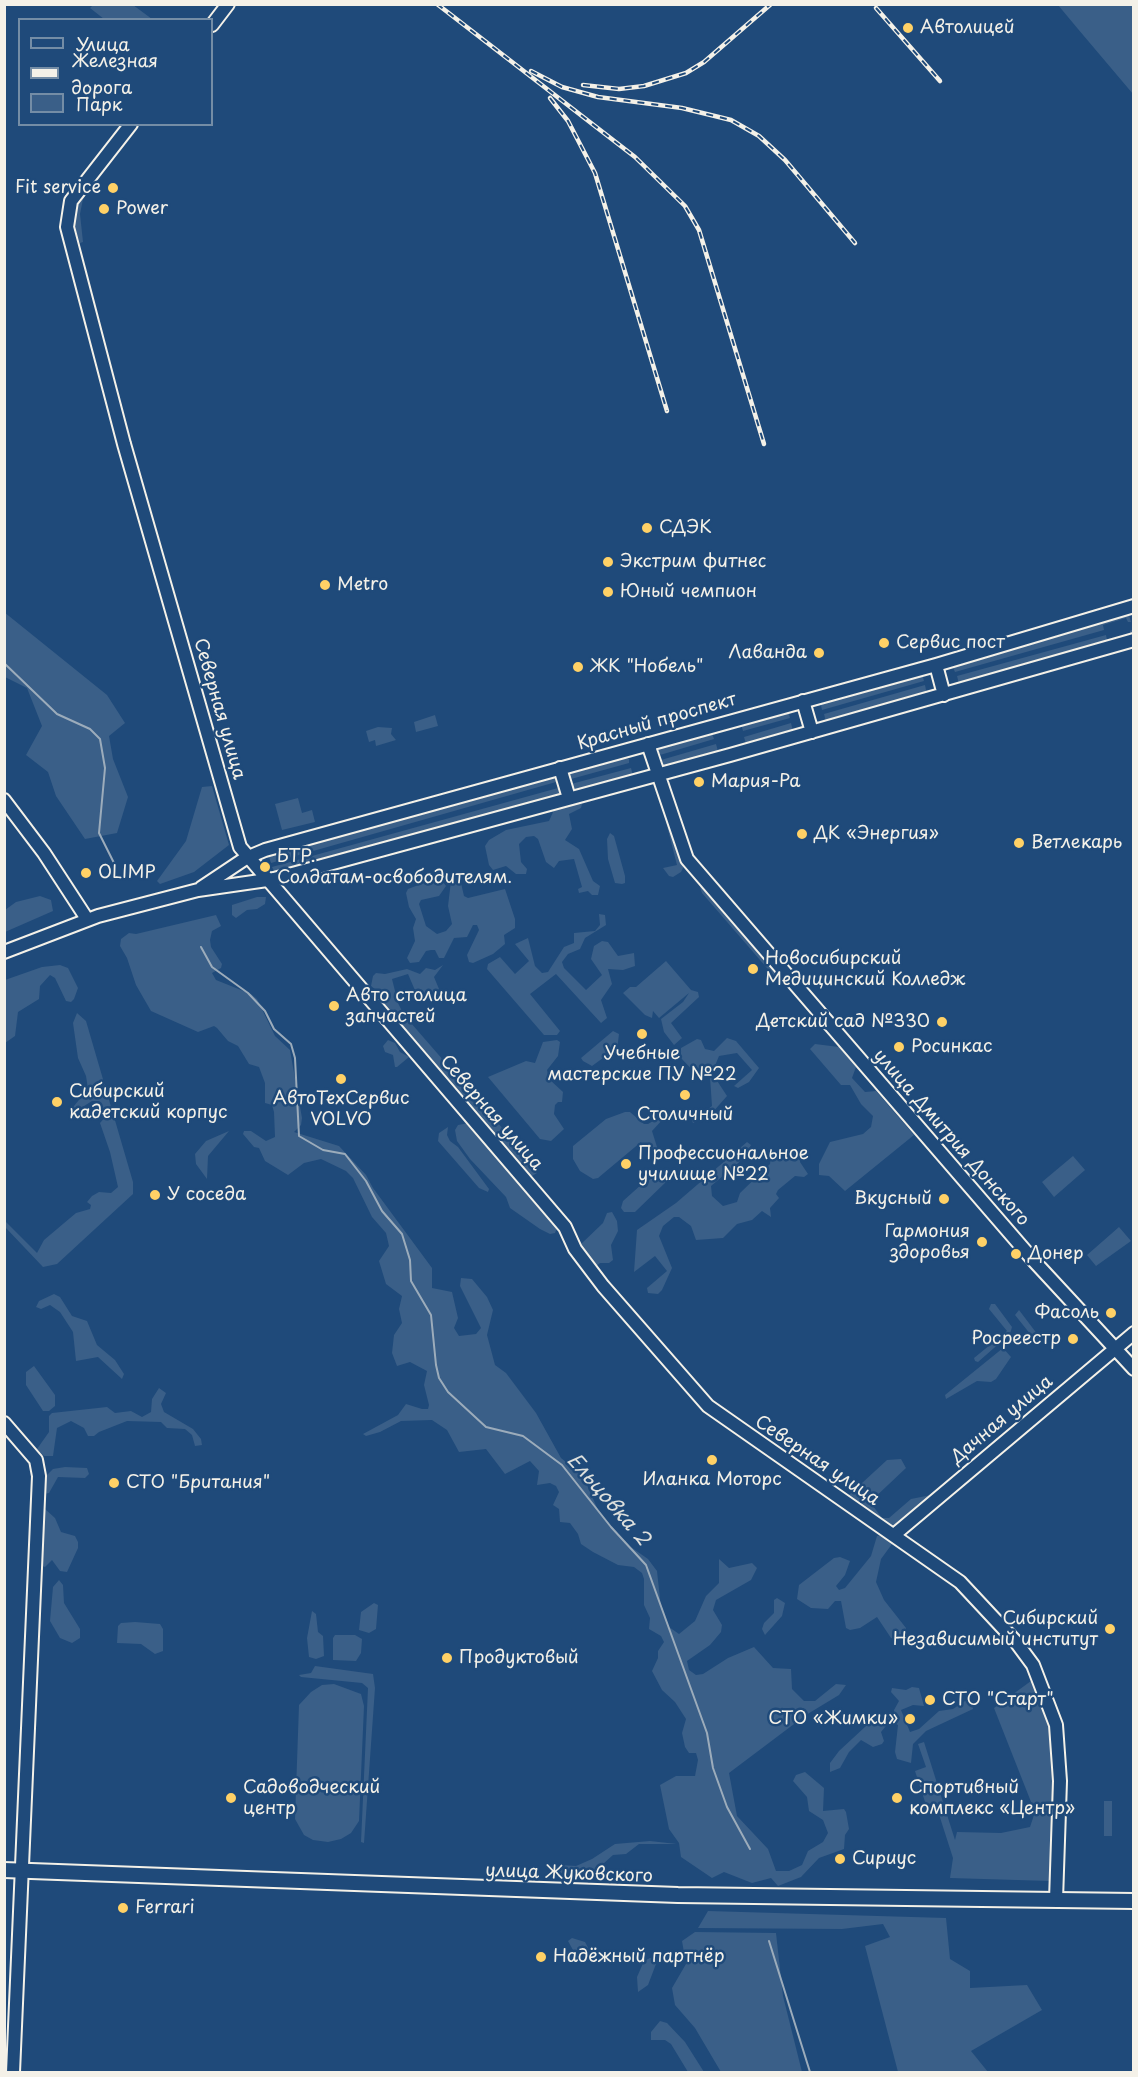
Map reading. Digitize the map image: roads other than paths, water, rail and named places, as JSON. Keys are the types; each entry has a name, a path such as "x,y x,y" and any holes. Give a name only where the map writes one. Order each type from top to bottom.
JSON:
{"main road":[{"path":"213,24 228,4"},
{"name":"Северная улица","path":"129,126 81,187 68,214 67,227 130,466 240,847 246,858 565,1227 575,1249 603,1286 708,1406 960,1581 1016,1642 1040,1680 1056,1725 1059,1755 1056,1900"},
{"name":"Красный проспект","path":"198,891 246,858 273,847 936,665 1132,608"},
{"name":"Красный проспект","path":"4,952 87,919 198,891 265,880 812,732 1134,640"},
{"path":"936,665 944,695"},
{"path":"803,701 812,732"},
{"name":"улица Дмитрия Донского","path":"648,744 687,859 1034,1261 1134,1370"},
{"path":"560,768 569,798"},
{"path":"4,800 44,853 87,919"},
{"name":"Дачная улица","path":"894,1535 1134,1333"},
{"path":"4,1423 36,1460 39,1476 13,2073"},
{"name":"улица Жуковского","path":"4,1870 678,1895 1134,1901"}],"waterway":[{"name":"Ельцовка 2","path":"4,663 57,714 90,729 100,739 105,768 99,833 116,867"},
{"name":"Ельцовка 2","path":"201,947 212,967 248,993 265,1011 274,1029 291,1044 295,1058 299,1136 323,1150 345,1154 366,1181 382,1211 402,1234 410,1260 411,1281 431,1315 436,1365 439,1378 448,1392 486,1427 523,1436 562,1465 611,1527 646,1565 707,1733 713,1768 727,1807 750,1849"},
{"path":"769,1941 810,2072"}],"railway":[{"path":"437,4 635,157 685,206 699,230 764,444"},
{"path":"583,85 619,89 644,86 686,73 704,62 771,4"},
{"path":"876,8 940,81"},
{"path":"531,71 562,87 598,97 682,108 731,120 759,136 785,160 855,243"},
{"path":"550,98 568,121 595,173 667,411"}],"place":[{"name":"Автолицей","path":"908,28"},
{"name":"Fit service","path":"113,188"},
{"name":"Power","path":"104,209"},
{"name":"СДЭК","path":"647,528"},
{"name":"Экстрим фитнес","path":"608,562"},
{"name":"Metro","path":"325,585"},
{"name":"Юный чемпион","path":"608,592"},
{"name":"Сервис пост","path":"884,643"},
{"name":"Лаванда","path":"819,653"},
{"name":"ЖК \"Нобель\"","path":"578,667"},
{"name":"Мария-Ра","path":"699,782"},
{"name":"ДК «Энергия»","path":"802,834"},
{"name":"Ветлекарь","path":"1019,843"},
{"name":"БТР. Солдатам-освободителям.","path":"265,867"},
{"name":"OLIMP","path":"86,873"},
{"name":"Новосибирский Медицинский Колледж","path":"753,969"},
{"name":"Авто столица запчастей","path":"334,1006"},
{"name":"Детский сад №330","path":"942,1022"},
{"name":"Учебные мастерские ПУ №22","path":"642,1034"},
{"name":"Росинкас","path":"899,1047"},
{"name":"АвтоТехСервис VOLVO","path":"341,1079"},
{"name":"Столичный","path":"685,1095"},
{"name":"Сибирский кадетский корпус","path":"57,1102"},
{"name":"Профессиональное училище №22","path":"626,1164"},
{"name":"У соседа","path":"155,1195"},
{"name":"Вкусный","path":"944,1199"},
{"name":"Гармония здоровья","path":"982,1242"},
{"name":"Донер","path":"1016,1254"},
{"name":"Фасоль","path":"1111,1313"},
{"name":"Росреестр","path":"1073,1339"},
{"name":"Иланка Моторс","path":"712,1460"},
{"name":"СТО \"Британия\"","path":"114,1483"},
{"name":"Сибирский Независимый институт","path":"1110,1629"},
{"name":"Продуктовый","path":"447,1658"},
{"name":"СТО \"Старт\"","path":"930,1700"},
{"name":"СТО «Жимки»","path":"910,1719"},
{"name":"Садоводческий центр","path":"231,1798"},
{"name":"Спортивный комплекс «Центр»","path":"897,1798"},
{"name":"Сириус","path":"840,1859"},
{"name":"Ferrari","path":"123,1908"},
{"name":"Надёжный партнёр","path":"541,1957"}]}
